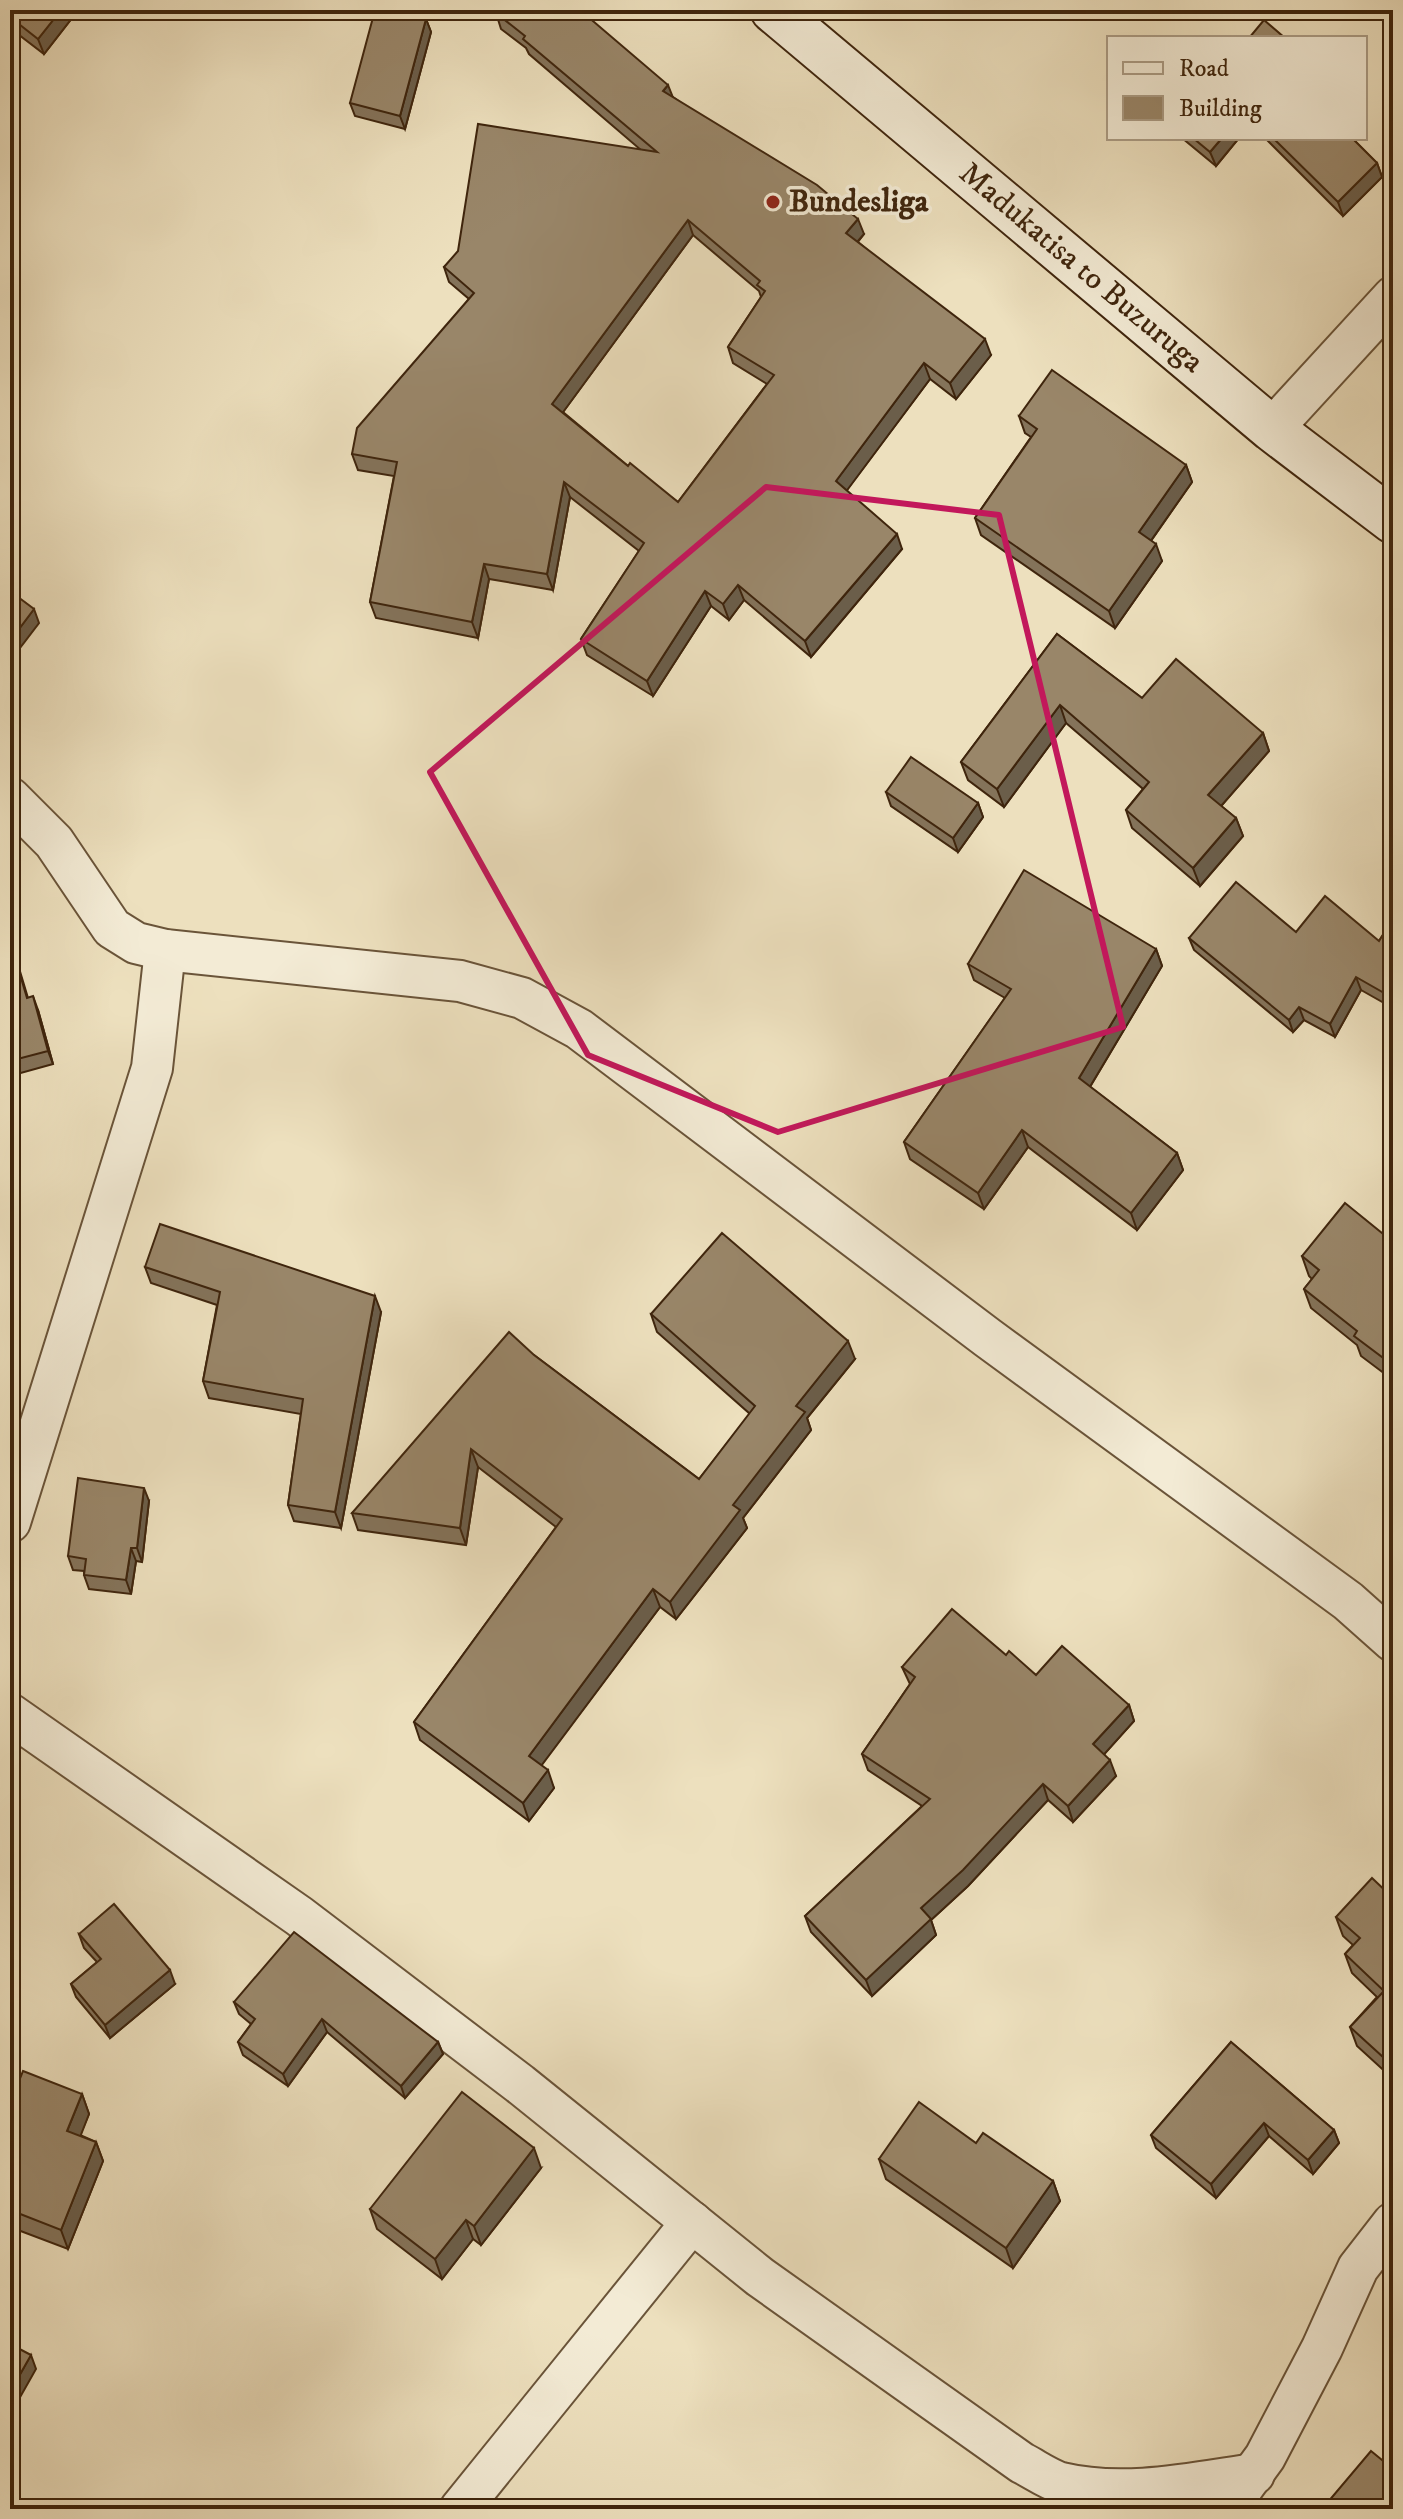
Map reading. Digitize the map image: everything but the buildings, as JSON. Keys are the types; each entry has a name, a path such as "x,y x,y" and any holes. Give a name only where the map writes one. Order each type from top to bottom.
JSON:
{"main road":[{"name":"Madukatisa to Buzuruga","path":"773,10 1272,429 1393,521"}],"street":[{"path":"1272,429 1393,297"},
{"path":"10,798 54,842 112,928 136,943 165,950 460,981 522,998 579,1029 988,1338 1348,1601 1393,1641"},
{"path":"10,1522 152,1068 165,950"},
{"path":"10,1714 299,1916 520,2084 760,2277 1070,2496 1254,2474"},
{"path":"460,2509 692,2222"},
{"path":"1227,2509 1254,2474 1322,2348 1358,2268 1393,2223"}],"highlighted area":[{"path":"766,487 999,515 1123,1027 778,1132 588,1055 430,772"}],"place":[{"name":"Bundesliga","path":"773,202"}]}
